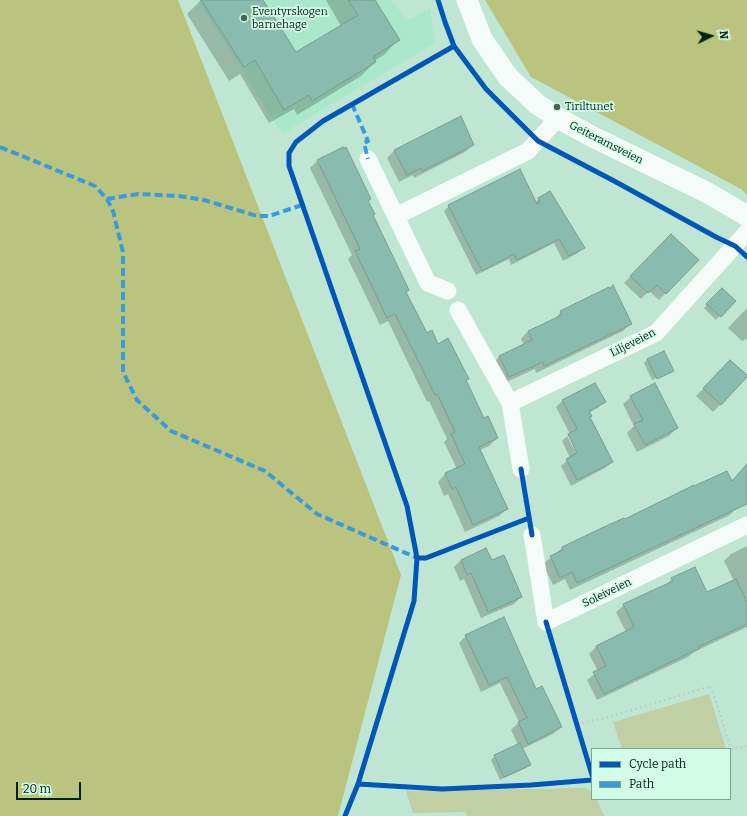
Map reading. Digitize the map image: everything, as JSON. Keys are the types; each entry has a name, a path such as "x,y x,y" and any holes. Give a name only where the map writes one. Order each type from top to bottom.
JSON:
{"street":[{"name":"Geiteramsveien","path":"468,0 482,39 508,77 537,104 558,118 593,137 708,193 747,216"},
{"path":"396,216 528,150 558,118"},
{"path":"368,159 428,283 448,291"},
{"name":"Liljeveien","path":"510,403 656,333 747,232"},
{"path":"458,310 510,403 521,469"},
{"name":"Soleiveien","path":"532,535 546,622 747,525"}],"path":[{"path":"577,724 609,717 711,686 731,748"},
{"path":"575,717 579,732"},
{"path":"731,749 747,746"}],"shaded area":[{"path":"0,0 178,0 401,575 338,816 0,816"},
{"path":"198,0 392,0 407,21 430,8 435,43 282,134"},
{"path":"485,0 747,0 747,195 741,189 531,77"},
{"path":"709,694 726,748 622,748 613,722"},
{"path":"586,788 591,791 591,800 597,800 604,816 467,816 465,812 413,813 406,791"}],"building":[{"path":"201,0 263,0 296,52 358,15 348,0 375,0 400,40 373,57 376,62 312,101 309,95 284,110 255,60 244,67"},
{"path":"461,116 474,145 422,171 421,168 407,175 394,150"},
{"path":"343,147 343,149 346,147 371,199 368,201 375,214 373,215 409,290 406,292 427,333 432,330 438,344 448,338 469,379 466,380 484,418 488,416 498,438 479,447 508,509 473,525 456,487 452,489 445,473 465,464 451,434 455,432 395,314 387,318 355,251 360,249 317,160"},
{"path":"520,169 537,204 540,202 538,198 550,191 585,248 569,256 559,239 517,260 514,254 482,271 448,205"},
{"path":"671,234 699,260 666,294 657,285 648,293 630,276"},
{"path":"613,285 632,324 544,366 543,362 509,377 499,356 532,340 528,331 562,315 560,311 609,287 610,289"},
{"path":"722,288 736,301 721,317 706,304"},
{"path":"664,351 674,371 657,379 647,359"},
{"path":"730,360 747,375 747,377 721,405 703,388"},
{"path":"595,383 606,402 589,411 592,416 590,417 613,462 577,480 566,459 577,453 568,434 577,429 562,400"},
{"path":"655,383 678,428 645,445 634,424 643,420 630,396"},
{"path":"747,464 747,504 577,583 572,572 560,578 550,556 563,550 562,547 727,471 732,481"},
{"path":"486,548 492,560 504,555 522,597 488,612 471,573 467,575 461,560"},
{"path":"695,567 707,592 736,579 747,602 747,624 698,647 699,649 604,694 593,672 606,666 596,646 634,627 623,604 673,581 671,578"},
{"path":"504,617 536,689 542,686 562,727 528,744 518,722 527,718 507,677 489,685 465,635"},
{"path":"520,743 531,765 504,777 494,755"}],"marked path":[{"path":"352,104 368,141 364,143 368,159"},
{"path":"0,147 95,186 107,199 113,211 123,252 123,372 137,400 171,431 265,471 317,514 417,558"},
{"path":"107,199 138,194 179,196 204,200 257,216 269,216 302,205"}],"cycle path":[{"path":"438,0 454,46 486,89 538,141 735,246 747,257"},
{"path":"345,816 358,784 414,601 417,558 407,506 289,166 289,153 296,142 323,121 454,46"},
{"path":"521,469 532,535"},
{"path":"417,558 426,558 529,518"},
{"path":"546,622 591,772"},
{"path":"358,784 442,789 531,785 591,780"}],"place":[{"name":"Eventyrskogen barnehage","path":"244,18"},
{"name":"Tiriltunet","path":"557,107"}]}
